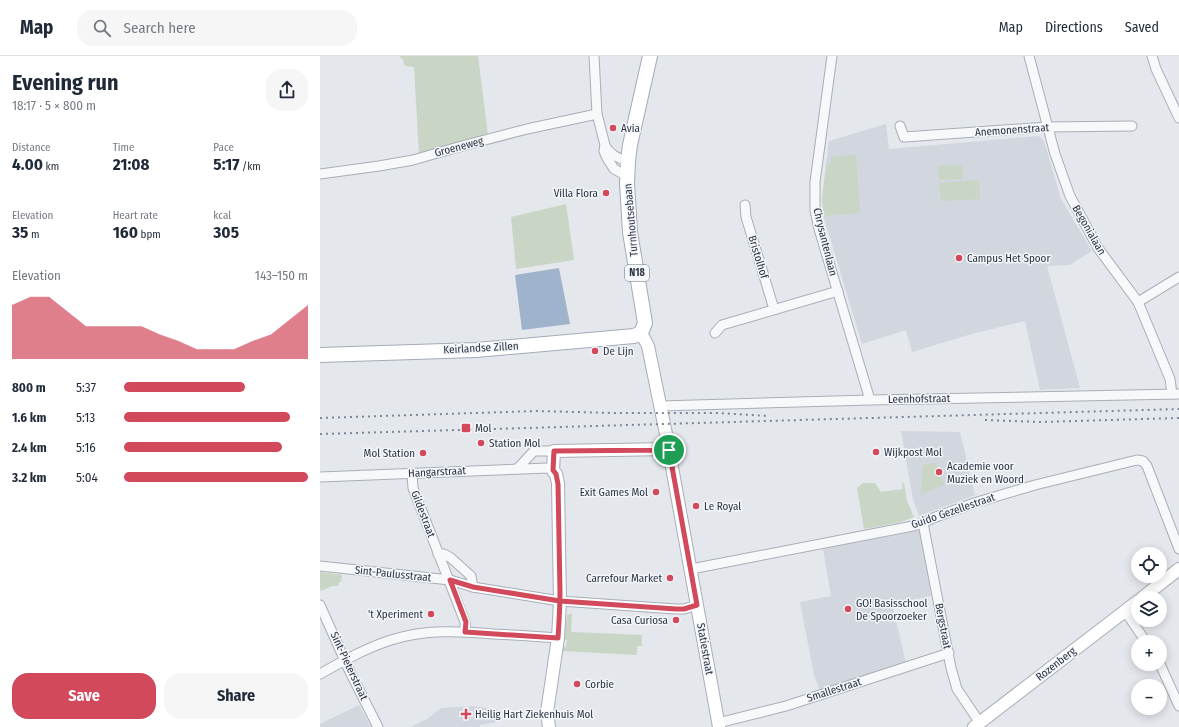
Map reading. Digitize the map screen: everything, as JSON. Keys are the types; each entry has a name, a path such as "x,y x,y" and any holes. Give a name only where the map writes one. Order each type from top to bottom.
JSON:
{"main road":[{"name":"Turnhoutsebaan","path":"641,333 645,323 630,232 627,176 628,161 635,122 650,56"},
{"name":"Keirlandse Zillen","path":"320,354 493,348 634,336 641,333"}],"street":[{"path":"594,56 597,114 605,145 610,154 618,159 628,161"},
{"name":"Chrysantenlaan","path":"832,56 814,198 819,229 870,400"},
{"name":"Begonialaan","path":"1029,56 1047,127 1064,181 1077,212 1098,248 1138,302 1175,394"},
{"path":"1152,56 1156,69 1179,118"},
{"name":"Groeneweg","path":"320,174 412,160 527,129 597,114"},
{"name":"Anemonenstraat","path":"900,126 904,137 1047,127 1132,126"},
{"path":"605,145 604,150 614,169 627,176"},
{"name":"Bristolhof","path":"746,205 746,217 774,309"},
{"path":"1138,302 1179,277"},
{"path":"715,333 722,325 838,291"},
{"path":"641,333 648,346 660,406"},
{"name":"Leenhofstraat","path":"660,406 1175,394"},
{"name":"Statiestraat","path":"660,406 719,725"},
{"path":"517,470 534,451 669,450"},
{"path":"549,727 547,712 558,638 560,601 558,484 556,474 553,470 554,451"},
{"name":"Guido Gezellestraat","path":"691,569 913,526 952,510 1035,485 1137,460 1143,461 1147,466 1179,548"},
{"name":"Hangarstraat","path":"320,477 548,468 553,470"},
{"name":"Gildestraat","path":"412,474 413,488 466,622 465,632"},
{"name":"Bergstraat","path":"923,523 951,668 957,689 977,725"},
{"path":"438,554 444,554 451,558 471,576 473,587"},
{"name":"Sint-Paulusstraat","path":"320,566 450,580 473,587 560,601 676,609 684,609 697,605"},
{"path":"1151,591 1179,569"},
{"name":"Sint-Pieterstraat","path":"320,605 378,727"},
{"name":"Rozenberg","path":"977,725 1131,606"},
{"path":"1125,611 1141,635"},
{"path":"320,674 357,654 392,640 416,634 465,632 558,638"},
{"name":"Smallestraat","path":"719,725 949,654"},
{"path":"1163,671 1179,706"}],"shaded area":[{"name":"Campus Het Spoor","path":"886,124 889,149 1039,136 1044,141 1061,199 1092,251 1070,265 1047,266 1080,388 1040,390 1025,321 975,333 912,352 906,330 862,344 824,218 822,199 829,141"},
{"name":"Academie voor Muziek en Woord","path":"901,431 960,432 975,495 919,516 913,499"},
{"name":"GO! Basisschool De Spoorzoeker","path":"917,531 922,534 931,596 892,604 906,663 820,691 814,675 800,602 831,596 823,549"},
{"path":"359,705 371,727 320,727 320,724"},
{"name":"Heilig Hart Ziekenhuis Mol","path":"473,706 499,710 501,721 480,725 480,727 410,727 427,719 441,708"}],"green space":[{"path":"399,56 478,56 488,135 419,155 414,67 405,66 403,60"},
{"path":"856,155 860,213 824,216 822,199 826,165 831,163 831,157"},
{"path":"962,165 963,179 939,180 938,166"},
{"path":"979,180 980,199 941,201 939,183"},
{"path":"566,204 574,260 516,269 511,217"},
{"path":"936,463 944,485 921,494 923,465"},
{"path":"863,483 875,483 881,492 903,489 902,483 904,483 907,501 914,517 901,522 864,529 857,488"},
{"path":"320,572 342,575 341,582 339,582 338,586 332,586 321,591"},
{"path":"572,613 571,632 642,635 642,646 637,646 637,655 562,651 563,646 566,647 567,640 564,639 567,615"}],"water":[{"path":"559,268 570,324 522,330 515,275"}],"railway":[{"path":"320,434 1179,409"},
{"path":"320,418 537,411 719,413 768,416"},
{"path":"985,420 1040,422 1179,418"}],"place":[{"name":"Avia","path":"613,128"},
{"name":"Villa Flora","path":"606,193"},
{"name":"Campus Het Spoor","path":"959,258"},
{"name":"De Lijn","path":"595,351"},
{"name":"Mol","path":"466,428"},
{"name":"Station Mol","path":"481,443"},
{"name":"Wijkpost Mol","path":"876,452"},
{"name":"Mol Station","path":"423,453"},
{"name":"Academie voor Muziek en Woord","path":"939,472"},
{"name":"Exit Games Mol","path":"656,492"},
{"name":"Le Royal","path":"696,506"},
{"name":"Carrefour Market","path":"670,578"},
{"name":"GO! Basisschool De Spoorzoeker","path":"848,609"},
{"name":"'t Xperiment","path":"431,614"},
{"name":"Casa Curiosa","path":"676,620"},
{"name":"Corbie","path":"577,684"},
{"name":"Heilig Hart Ziekenhuis Mol","path":"466,714"}],"route":[{"path":"669,450 554,451 553,470 556,474 558,484 560,592 560,601 560,608 558,638 465,632 466,622 450,580 473,587 560,601 676,609 684,609 697,605 669,450"}]}
